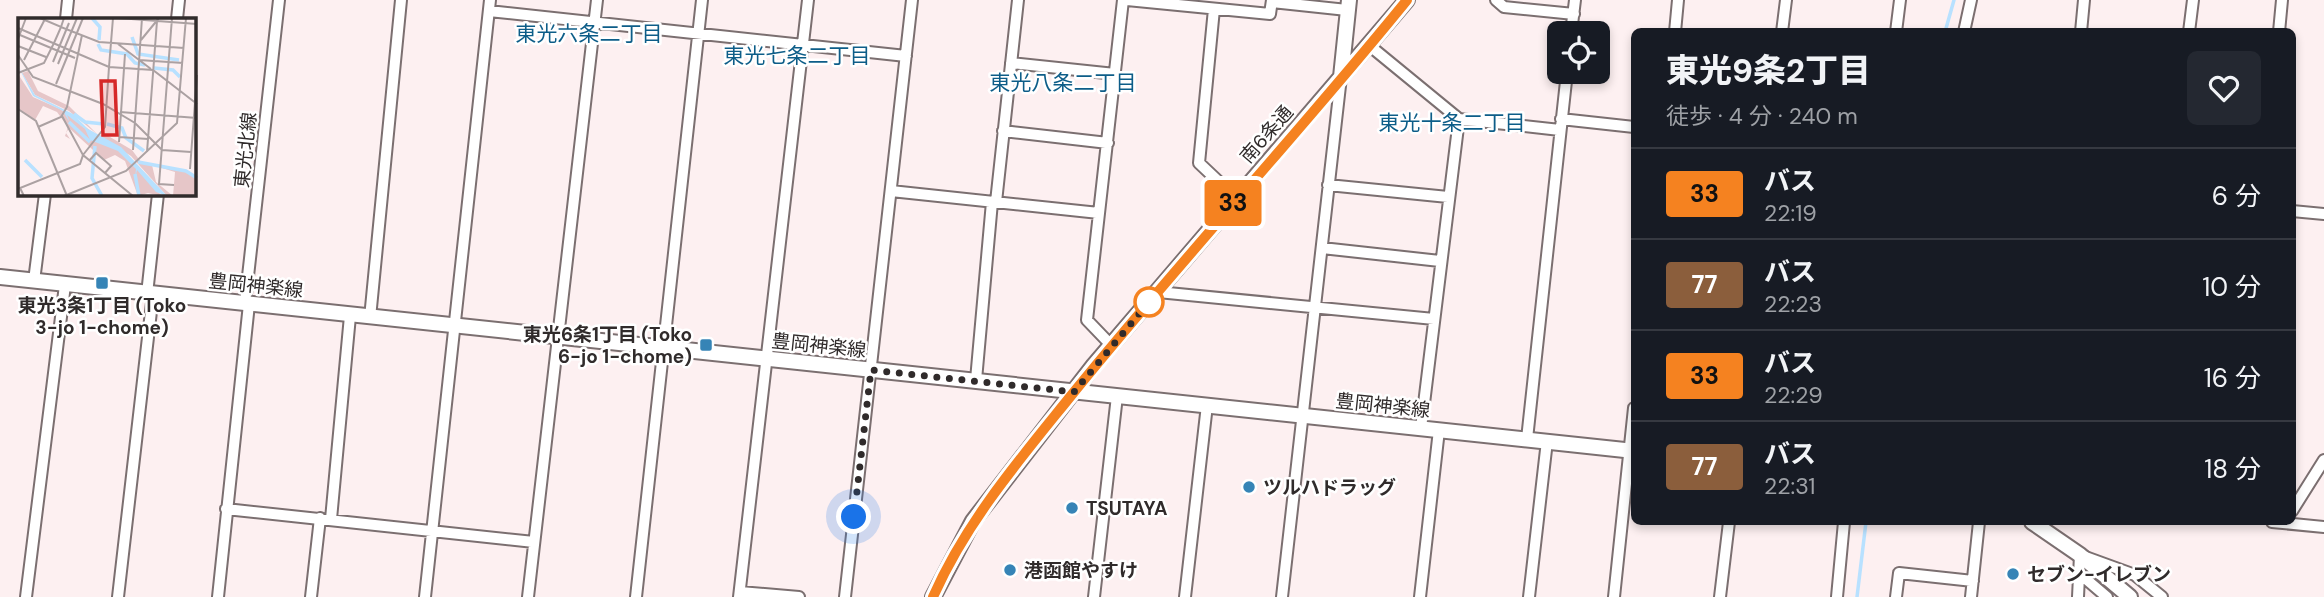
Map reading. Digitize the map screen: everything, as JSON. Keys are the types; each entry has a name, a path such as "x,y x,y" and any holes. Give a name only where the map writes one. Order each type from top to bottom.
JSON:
{"main road":[{"name":"南6条通","path":"933,597 973,521 1111,345 1407,0"},
{"path":"1341,78 1348,5"},
{"name":"豊岡神楽線","path":"0,277 1631,451"},
{"path":"2036,525 2080,555 2130,597"}],"street":[{"path":"66,18 68,0"},
{"path":"177,18 179,0"},
{"name":"東光北線","path":"218,597 279,0"},
{"path":"370,318 401,0"},
{"path":"528,597 597,0"},
{"path":"636,597 702,0"},
{"path":"799,597 739,594 808,0"},
{"path":"845,597 912,0"},
{"path":"976,380 1018,0"},
{"path":"1111,345 1087,320 1125,0 1270,15 1272,1 1348,5"},
{"path":"1496,0 1504,7 1574,14"},
{"path":"1573,21 1575,0"},
{"path":"1675,28 1678,0"},
{"path":"1782,28 1786,0"},
{"path":"1896,28 1900,0"},
{"path":"1965,28 1971,0"},
{"path":"2081,28 2084,0"},
{"path":"2190,28 2193,0"},
{"path":"2279,28 2282,0"},
{"path":"425,597 489,6 594,23 906,56"},
{"path":"1214,9 1199,163 1236,198"},
{"path":"1370,46 1459,119 1631,127"},
{"path":"1011,63 1115,74"},
{"path":"1283,597 1341,78"},
{"path":"1527,439 1565,84"},
{"path":"1421,428 1459,119"},
{"path":"1003,131 1108,143"},
{"path":"1328,185 1448,197"},
{"path":"891,191 1099,213"},
{"path":"34,281 45,196"},
{"path":"118,597 158,196"},
{"path":"2296,211 2324,214"},
{"path":"1322,248 1440,261"},
{"path":"26,597 65,285"},
{"path":"1158,292 1434,319"},
{"path":"312,597 326,519 350,316"},
{"path":"1094,597 1117,396"},
{"path":"1185,597 1207,405"},
{"path":"1420,597 1439,430"},
{"path":"1529,597 1547,441"},
{"path":"1614,597 1631,459"},
{"path":"2296,505 2324,460"},
{"path":"226,509 534,542"},
{"path":"2296,523 2324,527"},
{"path":"1720,597 1728,525"},
{"path":"1837,597 1844,525"},
{"path":"1971,597 1979,525"},
{"path":"2078,597 2080,555 2135,575 2162,597"},
{"path":"1896,597 1899,573 1973,581"},
{"path":"2080,574 2107,597"}],"waterway":[{"path":"1946,28 1954,0"},
{"path":"1857,597 1866,525"}],"bus line":[{"name":"33","path":"933,597 942,575 973,521 1094,365 1407,0"}],"place":[{"name":"東光3条1丁目 (Toko 3-jo 1-chome)","path":"102,283"},
{"name":"東光6条1丁目 (Toko 6-jo 1-chome)","path":"706,345"},
{"name":"ツルハドラッグ","path":"1249,487"},
{"name":"TSUTAYA","path":"1072,508"},
{"name":"港函館やすけ","path":"1010,570"},
{"name":"セブン-イレブン","path":"2013,574"}],"district":[{"name":"東光六条二丁目","path":"589,34"},
{"name":"東光七条二丁目","path":"797,56"},
{"name":"東光八条二丁目","path":"1063,83"},
{"name":"東光十条二丁目","path":"1452,123"}],"route":[{"path":"854,517 871,370 1074,392 1149,302"}]}
